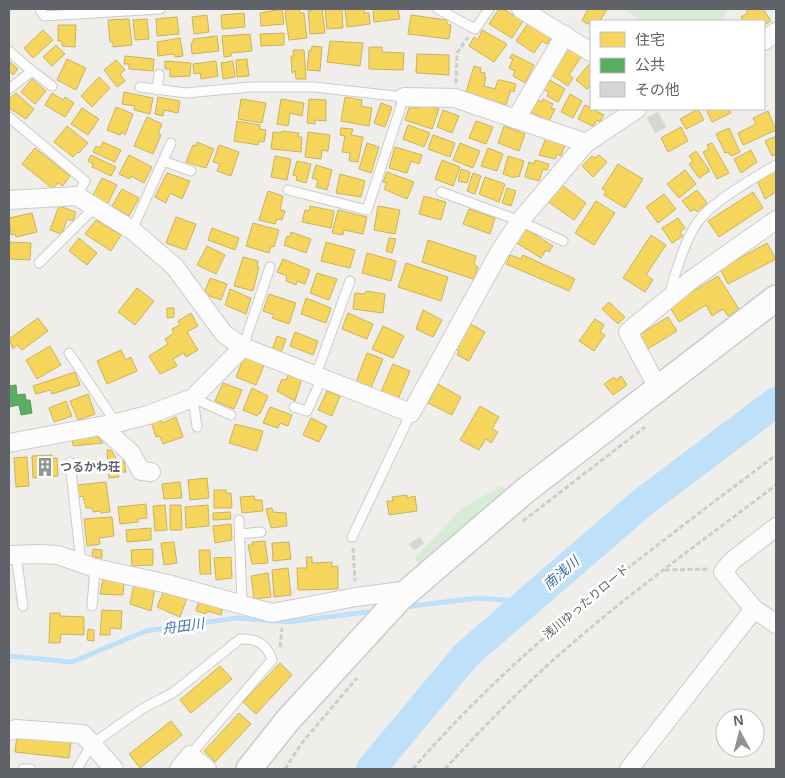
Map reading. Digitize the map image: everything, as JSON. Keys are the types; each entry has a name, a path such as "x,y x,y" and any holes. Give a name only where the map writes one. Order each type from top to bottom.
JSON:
{"street":[{"path":"521,9 590,51"},
{"path":"765,40 776,32"},
{"path":"516,119 565,35"},
{"path":"404,97 455,98 586,143"},
{"path":"9,200 77,196 132,230 175,267 224,334 243,347 411,413 499,254 520,221 586,143 636,110"},
{"path":"658,388 628,332 669,297 776,220"},
{"path":"249,769 288,720 378,619 526,490 776,298"},
{"path":"9,443 148,415 194,398 243,347"},
{"path":"109,424 131,453 141,471 151,472"},
{"path":"776,527 732,561 723,572 754,609 776,624"},
{"path":"13,555 40,554 58,556 88,566 168,584 272,613 356,597 405,595"},
{"path":"629,769 754,609"},
{"path":"9,731 16,729 83,734 114,769"},
{"path":"179,769 190,755 207,769"}],"lane":[{"path":"40,9 44,16 160,9"},
{"path":"438,9 464,25 475,29 489,9"},
{"path":"9,51 52,86"},
{"path":"9,89 32,71"},
{"path":"157,90 159,74"},
{"path":"140,87 186,94 250,87 314,87 404,97 366,210 288,190"},
{"path":"9,117 85,181 77,196"},
{"path":"132,230 171,143"},
{"path":"162,161 191,171"},
{"path":"669,297 675,269 700,218 746,182 776,165"},
{"path":"441,192 520,221 563,241"},
{"path":"39,263 95,207"},
{"path":"243,347 270,267"},
{"path":"294,407 308,411 350,281"},
{"path":"69,354 109,424"},
{"path":"194,398 231,415"},
{"path":"194,398 197,426"},
{"path":"352,537 411,413"},
{"path":"70,462 88,566 92,606"},
{"path":"240,520 242,605"},
{"path":"240,534 261,532"},
{"path":"13,555 24,606"},
{"path":"77,769 92,744 142,709 174,692 240,639 253,638 269,649 272,660 190,755"},
{"path":"23,769 31,769"}],"path":[{"path":"455,98 457,53 469,36 464,25"},
{"name":"浅川ゆったりロード","path":"413,769 467,710 577,608 776,455"},
{"path":"446,769 538,674 664,570 776,484"},
{"path":"352,537 356,597"},
{"path":"664,570 713,569 723,572"},
{"path":"285,769 301,744 363,670"}],"green space":[{"path":"624,9 727,9 723,18 724,20 640,20"},
{"path":"502,486 508,492 420,567 415,558 462,508"}],"building: 住宅":[{"path":"282,9 284,24 261,26 260,13"},
{"path":"287,9 299,9 300,13 304,13 307,38 289,40 285,13"},
{"path":"322,9 325,33 310,34 308,11"},
{"path":"325,9 342,9 343,28 327,29"},
{"path":"345,9 364,9 364,13 369,13 370,24 347,27"},
{"path":"373,9 398,9 400,19 374,22"},
{"path":"499,9 503,9 523,21 512,38 489,24"},
{"path":"588,9 607,9 601,20 590,20 590,25 582,21"},
{"path":"745,9 763,9 771,21 765,24 765,20 742,20 741,17 748,13"},
{"path":"244,13 245,27 222,29 221,15"},
{"path":"207,15 209,32 194,34 192,17"},
{"path":"411,15 447,20 447,24 451,25 449,39 408,34"},
{"path":"177,17 179,34 157,36 156,19"},
{"path":"129,19 132,45 113,47 113,42 110,42 108,20"},
{"path":"147,19 149,39 135,40 133,20"},
{"path":"529,22 552,36 547,44 542,41 534,53 516,41"},
{"path":"58,25 76,25 75,47 62,46 62,41 58,41"},
{"path":"43,30 53,40 33,58 24,48"},
{"path":"482,30 507,44 494,62 469,46 474,37 478,40"},
{"path":"284,33 284,45 261,46 260,34"},
{"path":"250,34 252,51 231,53 231,56 224,57 222,36"},
{"path":"217,36 219,51 192,54 191,43 193,43 193,39"},
{"path":"180,38 183,56 175,57 174,54 158,56 157,42"},
{"path":"330,41 363,43 360,66 327,62"},
{"path":"56,45 65,54 52,66 43,57"},
{"path":"570,45 583,54 569,75 573,78 568,86 550,74 563,50 565,53"},
{"path":"312,46 322,47 320,71 307,70 309,50 311,51"},
{"path":"369,47 382,47 382,52 404,53 403,70 369,69"},
{"path":"293,50 304,50 306,79 296,79 295,71 292,73 291,56 294,56"},
{"path":"417,54 449,55 449,75 416,73"},
{"path":"512,54 534,65 525,83 513,76 515,71 509,68 513,59 510,58"},
{"path":"125,56 154,59 153,71 129,69 129,64 124,64"},
{"path":"67,59 86,68 76,90 57,80"},
{"path":"247,59 249,76 237,77 236,60"},
{"path":"116,60 125,70 120,74 125,81 117,87 104,70"},
{"path":"9,61 18,69 13,75 9,71"},
{"path":"165,61 191,63 190,76 170,77 170,69 165,69"},
{"path":"216,61 218,76 201,79 200,73 194,74 193,64"},
{"path":"233,61 235,77 223,79 221,63"},
{"path":"590,63 590,87 587,89 576,80"},
{"path":"474,66 481,68 480,72 485,73 484,86 495,89 498,80 516,84 514,92 511,90 506,105 466,92"},
{"path":"99,77 110,88 92,107 81,96"},
{"path":"32,79 46,91 35,104 21,92"},
{"path":"548,79 565,89 558,102 547,96 549,92 542,89"},
{"path":"124,92 153,98 150,114 134,110 135,106 122,104"},
{"path":"16,93 34,109 26,119 9,108 9,99"},
{"path":"52,93 63,100 65,97 74,103 65,117 45,105"},
{"path":"570,94 582,101 573,118 561,112"},
{"path":"158,97 180,101 178,113 164,110 163,116 155,114"},
{"path":"345,97 362,100 361,106 372,108 369,126 341,121"},
{"path":"241,99 266,103 262,123 238,119"},
{"path":"281,99 304,103 302,116 290,113 288,126 277,124"},
{"path":"309,99 326,100 326,121 315,120 315,124 307,123"},
{"path":"543,99 553,104 551,108 555,109 549,121 531,112 538,100 542,102"},
{"path":"420,102 439,109 432,129 405,120 409,108 418,108"},
{"path":"381,103 392,107 385,127 374,123"},
{"path":"585,105 590,108 590,110 594,110 604,115 600,122 597,120 593,126 578,119"},
{"path":"116,107 133,114 125,135 122,132 120,135 107,130"},
{"path":"82,108 99,119 88,135 71,124"},
{"path":"443,110 459,116 452,133 437,127"},
{"path":"699,110 704,120 686,129 680,119"},
{"path":"706,110 730,110 731,113 712,122"},
{"path":"768,111 776,130 743,145 738,133 756,124 753,118"},
{"path":"147,117 162,124 158,134 161,135 153,154 134,146"},
{"path":"237,121 260,125 260,129 266,130 264,142 259,141 258,145 234,141"},
{"path":"476,121 493,127 486,144 469,138"},
{"path":"408,125 430,133 424,147 403,139"},
{"path":"67,126 88,143 73,157 54,142"},
{"path":"504,126 525,134 519,151 498,143"},
{"path":"681,127 688,141 668,152 661,138"},
{"path":"341,128 353,129 351,135 363,137 358,162 349,161 350,153 342,152 345,136 340,135"},
{"path":"729,128 740,152 731,156 728,152 725,153 716,134"},
{"path":"282,131 299,133 298,137 302,137 301,152 271,149 273,132 281,133"},
{"path":"308,132 330,135 328,151 322,150 321,159 305,157"},
{"path":"433,135 455,143 450,157 428,149"},
{"path":"776,136 776,154 772,156 765,141"},
{"path":"546,138 565,145 561,156 557,154 555,159 539,155"},
{"path":"103,142 121,150 115,162 93,152 96,146 100,148"},
{"path":"197,142 214,149 206,168 186,162 193,145 196,146"},
{"path":"367,143 379,147 371,173 359,169"},
{"path":"460,143 480,151 473,168 453,160"},
{"path":"712,143 729,173 717,179 703,152 709,149 707,145"},
{"path":"219,145 239,152 231,176 217,171 220,164 213,162"},
{"path":"395,147 422,155 419,164 411,161 407,173 389,168"},
{"path":"35,148 70,176 63,186 58,183 53,189 22,164"},
{"path":"488,148 503,154 497,171 481,166"},
{"path":"751,150 757,162 741,173 734,159"},
{"path":"696,151 710,171 699,178 689,164 693,161 689,156"},
{"path":"91,155 116,167 111,176 92,167 93,164 88,161"},
{"path":"129,155 152,167 144,183 131,176 130,179 119,174"},
{"path":"599,155 607,162 593,177 582,166 592,156 595,158"},
{"path":"275,156 291,159 287,180 271,177"},
{"path":"508,156 524,161 519,177 515,176 514,178 503,174"},
{"path":"442,160 460,167 453,186 435,179"},
{"path":"535,160 549,164 547,170 543,169 539,181 525,177 529,162 534,164"},
{"path":"297,161 311,164 306,183 296,180 297,176 293,175"},
{"path":"618,164 643,179 625,208 604,195 606,191 602,189"},
{"path":"316,165 332,170 327,190 316,187 318,180 312,178"},
{"path":"461,169 470,172 467,183 458,181"},
{"path":"685,170 696,184 679,198 667,184"},
{"path":"776,170 776,192 765,199 757,180"},
{"path":"387,172 414,182 407,199 384,189 387,183 383,182"},
{"path":"167,173 190,181 182,199 170,193 166,203 155,197"},
{"path":"473,173 481,176 475,194 467,191"},
{"path":"340,174 365,181 361,197 336,193"},
{"path":"485,177 505,184 499,202 479,194"},
{"path":"102,178 117,185 107,205 92,197"},
{"path":"559,183 586,203 574,220 547,201"},
{"path":"507,188 516,191 511,206 502,203"},
{"path":"122,189 139,198 129,216 112,206"},
{"path":"697,190 707,203 697,212 694,209 691,212 682,201"},
{"path":"268,191 283,196 280,210 285,211 282,220 277,219 275,224 259,220"},
{"path":"753,192 763,208 719,237 708,221"},
{"path":"664,194 676,209 658,223 646,207"},
{"path":"424,196 446,202 441,220 419,214"},
{"path":"596,201 615,213 594,245 575,233"},
{"path":"59,206 76,212 73,221 67,219 62,234 50,230"},
{"path":"310,206 334,211 331,228 302,222 305,210 309,211"},
{"path":"378,206 400,210 395,234 374,230"},
{"path":"469,209 495,218 490,234 463,224"},
{"path":"338,210 367,217 363,234 344,230 343,235 332,233"},
{"path":"32,213 37,232 16,237 15,234 11,235 9,218"},
{"path":"176,217 196,224 186,250 166,243"},
{"path":"678,218 685,228 680,232 683,236 672,243 662,228"},
{"path":"96,220 121,235 111,251 85,234"},
{"path":"253,223 279,230 274,247 271,246 269,253 246,246"},
{"path":"212,228 239,238 235,250 208,240"},
{"path":"524,228 553,246 549,252 546,250 541,258 515,242"},
{"path":"291,232 311,239 306,253 284,245 287,236 290,237"},
{"path":"651,235 666,245 646,275 653,280 645,292 623,278"},
{"path":"79,238 97,253 87,265 69,251"},
{"path":"389,238 396,239 392,253 386,251"},
{"path":"428,240 476,256 474,264 478,267 473,279 422,262"},
{"path":"10,242 31,243 30,260 9,259"},
{"path":"326,242 355,250 350,268 321,261"},
{"path":"767,243 776,259 728,284 720,269"},
{"path":"207,246 225,255 216,274 197,265"},
{"path":"367,253 396,261 391,281 362,273"},
{"path":"510,255 521,259 523,255 575,279 569,291 506,264"},
{"path":"243,257 258,261 257,267 259,267 253,291 234,286"},
{"path":"283,259 310,270 305,284 297,281 296,285 286,281 287,276 277,272"},
{"path":"406,263 448,277 441,301 398,287"},
{"path":"317,273 337,279 329,300 310,293"},
{"path":"718,276 739,309 728,316 723,309 712,316 706,305 679,322 669,306"},
{"path":"210,278 227,284 221,300 204,294"},
{"path":"137,288 154,301 135,325 118,312"},
{"path":"230,289 251,298 246,314 225,305"},
{"path":"366,291 385,294 383,313 353,309 355,293 365,294"},
{"path":"269,294 296,303 289,324 272,318 274,315 263,311"},
{"path":"306,298 331,308 326,323 301,314"},
{"path":"609,302 625,317 618,324 602,309"},
{"path":"167,308 174,308 174,317 167,318"},
{"path":"423,310 442,320 433,337 416,329"},
{"path":"191,313 198,326 187,332 198,350 186,357 184,353 173,359 177,366 160,374 149,356 168,344 165,339 174,333 172,329 180,325 178,321"},
{"path":"348,313 373,324 367,339 342,329"},
{"path":"668,317 677,331 646,350 637,336"},
{"path":"38,318 48,331 22,350 17,345 13,349 9,339"},
{"path":"595,319 604,325 600,332 605,335 594,351 579,341"},
{"path":"467,322 485,332 469,361 457,355 459,351 453,348"},
{"path":"383,326 404,336 393,358 372,349"},
{"path":"295,332 318,341 313,355 290,346"},
{"path":"277,336 286,339 281,353 272,350"},
{"path":"50,346 61,365 37,379 26,360"},
{"path":"121,350 126,360 131,357 137,371 107,384 97,361"},
{"path":"367,353 383,359 371,388 356,382"},
{"path":"244,357 264,365 256,385 236,377"},
{"path":"393,364 410,371 398,399 381,392"},
{"path":"75,372 80,385 52,394 50,390 36,394 33,386"},
{"path":"289,373 302,378 295,401 277,391 282,379 286,380"},
{"path":"621,376 627,385 613,395 604,384 614,377 616,380"},
{"path":"223,383 242,390 234,409 215,401"},
{"path":"438,384 461,397 452,415 428,403"},
{"path":"252,388 268,396 260,414 257,416 243,410"},
{"path":"327,391 340,396 332,416 318,410"},
{"path":"88,394 95,414 78,420 70,401"},
{"path":"66,401 72,416 54,422 49,408"},
{"path":"480,406 499,417 492,429 498,432 491,443 486,439 479,450 460,440"},
{"path":"270,407 292,415 288,426 280,423 278,428 263,423"},
{"path":"176,417 183,437 163,444 160,436 156,437 151,422 160,418 162,423"},
{"path":"311,418 327,426 319,442 303,435"},
{"path":"235,424 263,431 257,451 229,443"},
{"path":"96,435 103,443 73,446 72,438"},
{"path":"107,450 111,450 118,461 124,461 126,472 118,472 119,477 109,478"},
{"name":"つるかわ荘","path":"52,455 52,458 57,458 58,476 33,478 32,456"},
{"path":"27,457 29,486 16,487 14,458"},
{"path":"207,478 209,498 190,500 188,480"},
{"path":"106,482 110,512 93,512 92,508 86,508 83,496 78,497 77,485"},
{"path":"180,482 182,498 164,499 162,484"},
{"path":"214,490 226,490 226,493 231,493 232,508 214,508"},
{"path":"407,495 407,498 415,496 417,511 389,515 387,501 393,501 392,497"},
{"path":"254,496 255,500 262,500 263,511 242,513 240,497"},
{"path":"146,504 147,518 138,519 138,522 120,524 118,507"},
{"path":"165,505 167,530 155,531 153,506"},
{"path":"170,505 181,505 182,530 170,530"},
{"path":"208,505 209,526 186,528 185,507"},
{"path":"272,508 273,512 286,513 287,526 271,528 266,509"},
{"path":"230,512 231,519 213,520 213,513"},
{"path":"112,517 114,536 99,538 100,544 87,546 84,519"},
{"path":"231,524 232,540 215,543 213,526"},
{"path":"151,528 151,540 127,542 126,530"},
{"path":"265,541 268,563 252,564 248,545 253,545 252,542"},
{"path":"174,542 177,563 164,565 161,543"},
{"path":"289,542 291,559 273,561 272,543"},
{"path":"93,549 102,550 102,558 92,557"},
{"path":"153,549 153,565 132,566 131,550"},
{"path":"199,550 210,550 211,574 200,574"},
{"path":"231,557 232,578 216,580 214,558"},
{"path":"306,557 312,557 312,563 332,562 332,567 338,566 338,589 298,590 297,568 307,568"},
{"path":"288,568 291,595 274,597 272,570"},
{"path":"268,573 271,597 254,599 251,576"},
{"path":"103,579 120,579 121,583 124,584 123,595 100,594"},
{"path":"134,584 155,588 151,611 130,604"},
{"path":"164,590 187,598 180,617 157,607"},
{"path":"199,600 223,607 221,615 207,611 206,614 196,611"},
{"path":"102,610 122,611 121,629 110,628 110,635 100,635"},
{"path":"50,613 60,613 60,616 84,617 84,635 61,634 60,643 49,643"},
{"path":"88,629 94,630 94,641 87,640"},
{"path":"280,663 292,675 256,714 243,702"},
{"path":"220,666 232,679 191,713 180,700"},
{"path":"239,713 251,724 215,762 204,751"},
{"path":"171,721 182,735 140,768 129,754"},
{"path":"17,735 71,742 69,758 15,752"}],"building: 公共":[{"path":"16,385 17,395 25,394 26,400 30,400 32,413 21,415 19,405 9,407 9,386"}],"building: その他":[{"path":"658,112 666,127 655,133 647,118"},
{"path":"420,537 424,543 414,550 409,544"}],"waterway":[{"name":"南浅川","path":"371,769 466,655 642,503 776,402"},
{"path":"404,607 478,598 527,602"},
{"name":"舟田川","path":"9,656 72,662 146,631 237,618 288,622 375,611"}],"place":[{"name":"つるかわ荘","path":"45,467"}]}
